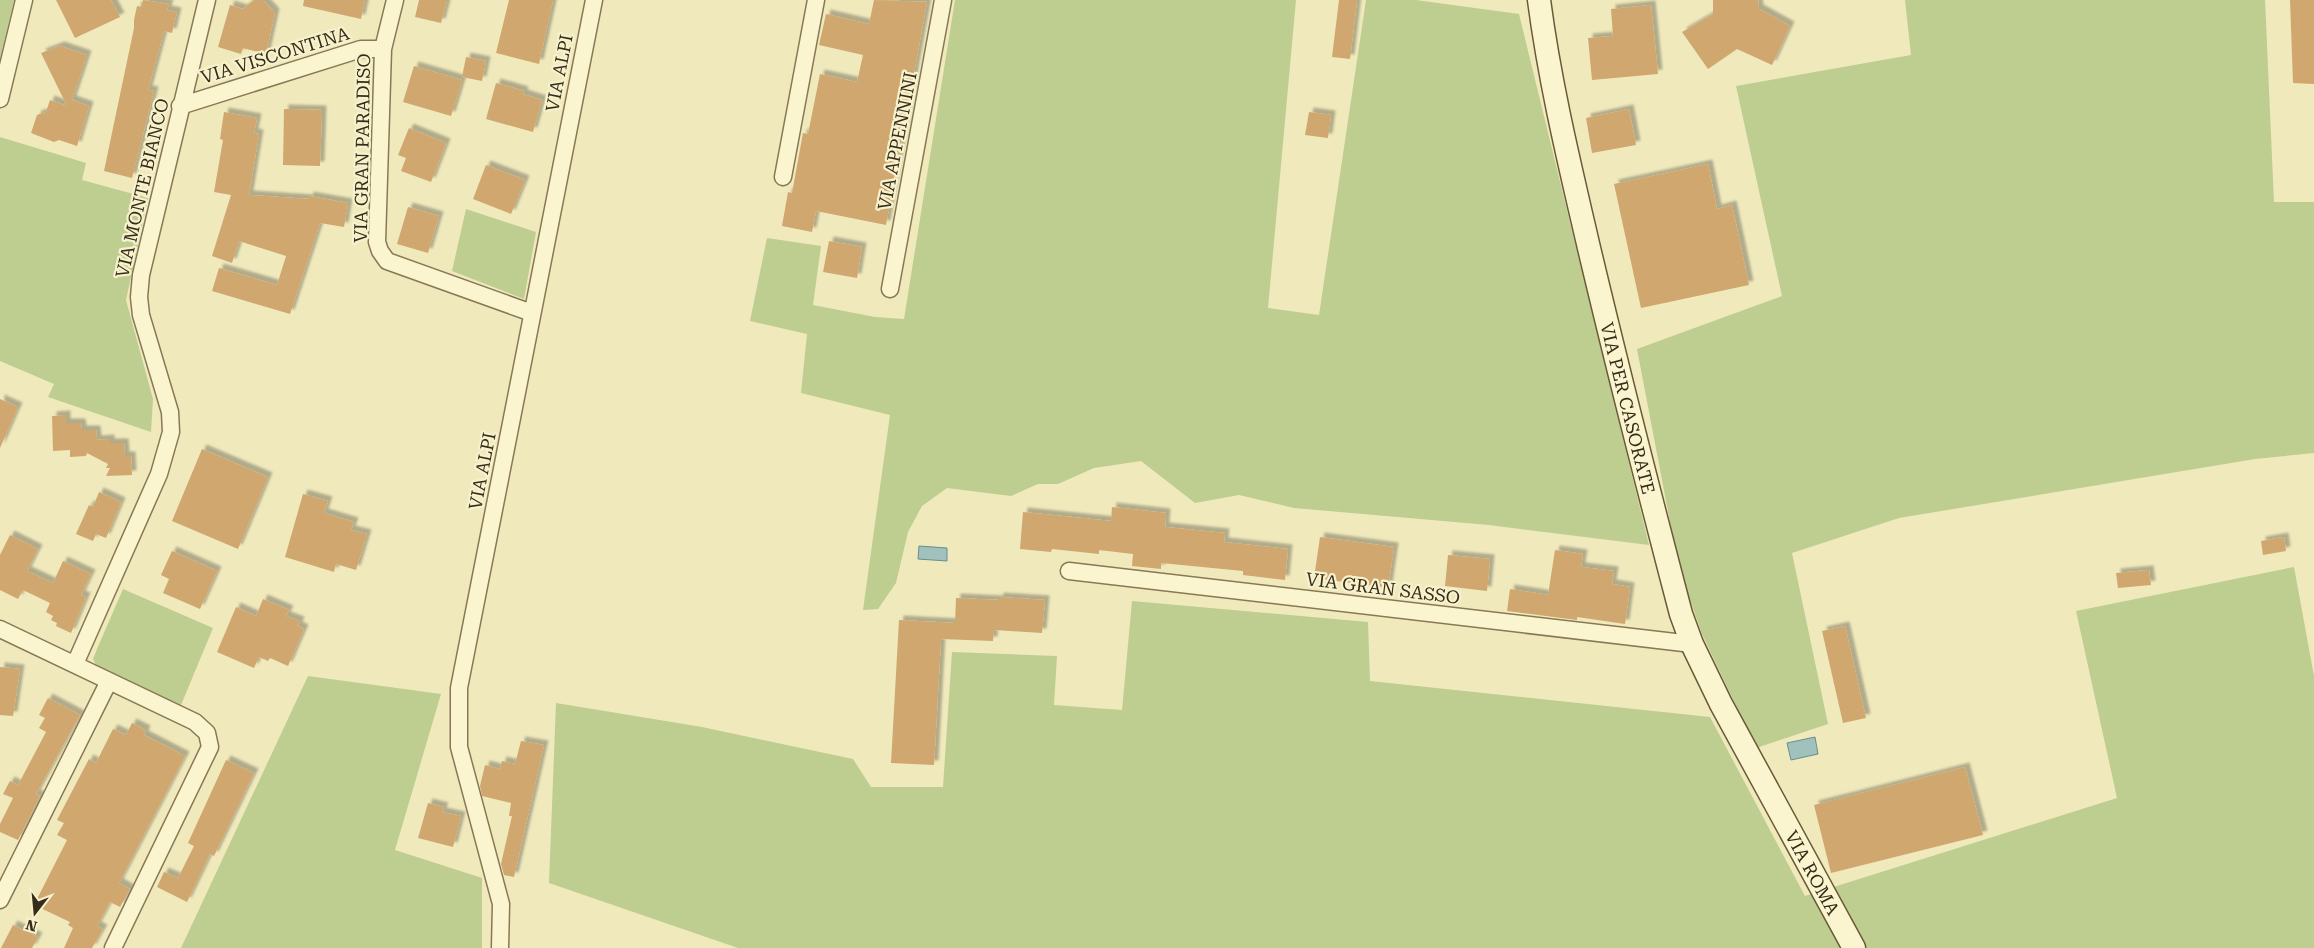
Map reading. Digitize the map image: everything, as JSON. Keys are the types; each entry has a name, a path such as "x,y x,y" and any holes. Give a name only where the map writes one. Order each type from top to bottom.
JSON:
{"street":[{"path":"0,99 24,0"},
{"name":"VIA MONTE BIANCO","path":"75,664 159,474 171,432 170,412 141,315 138,297 141,275 180,106 207,0"},
{"name":"VIA GRAN PARADISO","path":"395,0 383,49 377,242 380,251 387,261 532,313"},
{"name":"VIA ALPI","path":"500,948 501,904 460,747 459,688 482,581 532,313 594,0"},
{"path":"783,177 816,0"},
{"name":"VIA APPENNINI","path":"890,289 943,0"},
{"name":"VIA PER CASORATE","path":"1534,0 1552,89 1614,356 1681,614 1692,644 1721,704 1772,797"},
{"name":"VIA VISCONTINA","path":"180,106 361,49 383,49"},
{"name":"VIA GRAN SASSO","path":"1069,571 1692,644"},
{"path":"0,629 195,722 207,733 210,748 113,948"},
{"path":"0,900 109,681"},
{"name":"VIA ROMA","path":"1772,797 1854,948"}],"green space":[{"path":"0,0 14,0 0,58"},
{"path":"955,0 1296,0 1268,308 1319,315 1366,0 1416,0 1519,14 1649,545 1489,525 1294,508 1239,495 1195,503 1141,461 1094,468 1058,484 1038,484 1011,496 947,488 922,506 908,532 896,583 878,609 863,610 890,415 801,393 807,334 750,321 767,238 821,246 813,305 875,317 904,319"},
{"path":"1905,0 2265,0 2274,202 2314,202 2314,453 2255,459 1899,518 1792,553 1828,724 1756,748 1702,634 1679,569 1637,349 1782,296 1736,86 1911,55"},
{"path":"0,137 86,163 82,180 148,198 126,300 153,399 151,432 48,397 54,384 0,361"},
{"path":"466,209 536,232 524,299 452,271"},
{"path":"2294,567 2314,676 2314,948 738,948 549,883 556,703 702,727 853,759 871,787 943,787 952,652 1057,656 1054,705 1122,710 1132,601 1368,622 1370,681 1710,717 1805,896 2117,798 2076,611"},
{"path":"123,589 213,628 181,705 97,667 93,659"},
{"path":"308,676 441,694 395,850 482,878 482,948 181,948"}],"water":[{"path":"919,546 947,548 947,561 918,559"},
{"path":"1815,737 1818,754 1791,760 1787,743"}],"building":[{"path":"56,0 111,0 120,17 75,38"},
{"path":"143,0 169,4 167,10 177,12 172,33 164,31 148,90 154,91 132,178 104,171 137,6 141,7"},
{"path":"254,0 263,0 275,13 266,54 243,48 241,54 218,47 230,5 243,9"},
{"path":"304,0 365,0 361,19 303,6"},
{"path":"419,0 447,0 441,23 415,17"},
{"path":"509,0 553,0 539,64 496,53"},
{"path":"874,0 927,2 886,225 816,211 812,232 782,226 788,192 792,193 803,133 808,134 820,74 857,82 863,55 819,45 826,14 869,24"},
{"path":"1339,0 1357,0 1350,59 1332,57"},
{"path":"1713,0 1758,0 1759,9 1790,26 1772,65 1737,49 1708,69 1682,32 1713,14"},
{"path":"2290,0 2314,0 2314,84 2293,83"},
{"path":"1651,5 1658,74 1592,80 1588,38 1613,36 1611,9"},
{"path":"60,46 87,55 72,100 89,106 77,146 59,140 54,142 31,133 37,115 46,112 50,100 67,106 41,53"},
{"path":"466,57 486,61 482,81 462,77"},
{"path":"414,66 462,80 451,116 403,102"},
{"path":"496,83 524,91 523,94 542,100 533,132 486,119"},
{"path":"284,109 322,110 320,166 283,165"},
{"path":"1629,109 1636,145 1592,153 1586,118"},
{"path":"224,112 257,118 254,133 259,134 249,195 309,199 309,196 348,203 344,227 320,223 290,314 212,291 219,268 277,285 286,256 239,241 232,263 212,256 231,195 214,192 223,140 220,139"},
{"path":"1309,112 1331,115 1328,138 1305,135"},
{"path":"409,128 446,143 431,182 401,171 406,158 398,155"},
{"path":"1708,164 1717,209 1732,205 1749,285 1641,308 1614,184"},
{"path":"486,165 525,180 511,214 473,199"},
{"path":"408,207 439,216 428,253 397,244"},
{"path":"829,241 862,247 857,278 823,272"},
{"path":"0,399 18,407 0,448"},
{"path":"66,415 66,423 81,423 82,430 96,430 97,440 110,439 110,443 124,443 125,456 131,456 132,475 106,476 110,468 106,468 108,464 87,453 86,456 70,457 70,450 53,451 52,416"},
{"path":"202,449 268,477 238,549 172,521"},
{"path":"99,492 121,502 106,538 96,534 93,541 76,534 89,505 93,507"},
{"path":"303,494 328,501 324,513 354,522 351,530 367,534 356,570 336,564 334,572 285,557"},
{"path":"1112,507 1166,513 1165,527 1225,533 1224,542 1288,549 1285,580 1243,575 1243,571 1161,563 1161,569 1132,566 1133,554 1099,550 1099,554 1052,549 1051,552 1020,549 1023,512 1111,521"},
{"path":"10,535 38,549 27,571 53,583 63,561 91,574 81,595 86,597 71,633 56,626 57,623 51,620 53,616 46,612 50,603 23,590 18,599 0,590 0,555"},
{"path":"1320,537 1394,547 1388,588 1314,578"},
{"path":"2284,537 2286,551 2263,555 2261,541"},
{"path":"1555,550 1583,554 1581,567 1614,571 1612,584 1630,587 1625,624 1577,617 1577,620 1507,611 1510,589 1548,595"},
{"path":"172,551 217,571 200,609 163,593 169,579 161,575"},
{"path":"1448,555 1490,559 1487,591 1445,586"},
{"path":"2149,570 2151,585 2118,588 2116,573"},
{"path":"999,597 1045,600 1042,633 994,630 993,641 941,639 934,765 891,763 899,620 955,623 956,598 999,600"},
{"path":"263,599 289,610 286,616 300,621 298,626 304,629 288,666 270,658 268,661 259,657 254,668 217,652 236,607 256,616"},
{"path":"1845,626 1866,718 1843,723 1822,631"},
{"path":"0,667 20,669 13,716 0,715"},
{"path":"48,698 80,715 36,794 40,796 18,840 0,832 0,824 13,798 3,794 10,781 18,785 46,732 39,728 45,718 39,715"},
{"path":"132,723 146,730 144,735 185,756 119,883 130,889 120,907 110,902 97,926 103,929 92,948 64,948 73,928 68,925 70,922 34,905 67,840 57,835 64,823 57,820 89,759 96,763 113,729 126,735"},
{"path":"521,741 544,745 514,877 504,875 501,864 512,816 509,816 511,803 482,796 480,786 485,765 500,769 502,761 515,764"},
{"path":"226,760 254,773 214,856 210,854 187,902 157,887 164,872 178,878 194,846 188,843"},
{"path":"1965,767 1983,835 1831,873 1814,805"},
{"path":"428,803 444,807 442,812 461,816 453,847 418,838"},
{"path":"13,925 38,937 32,948 1,948"}]}
